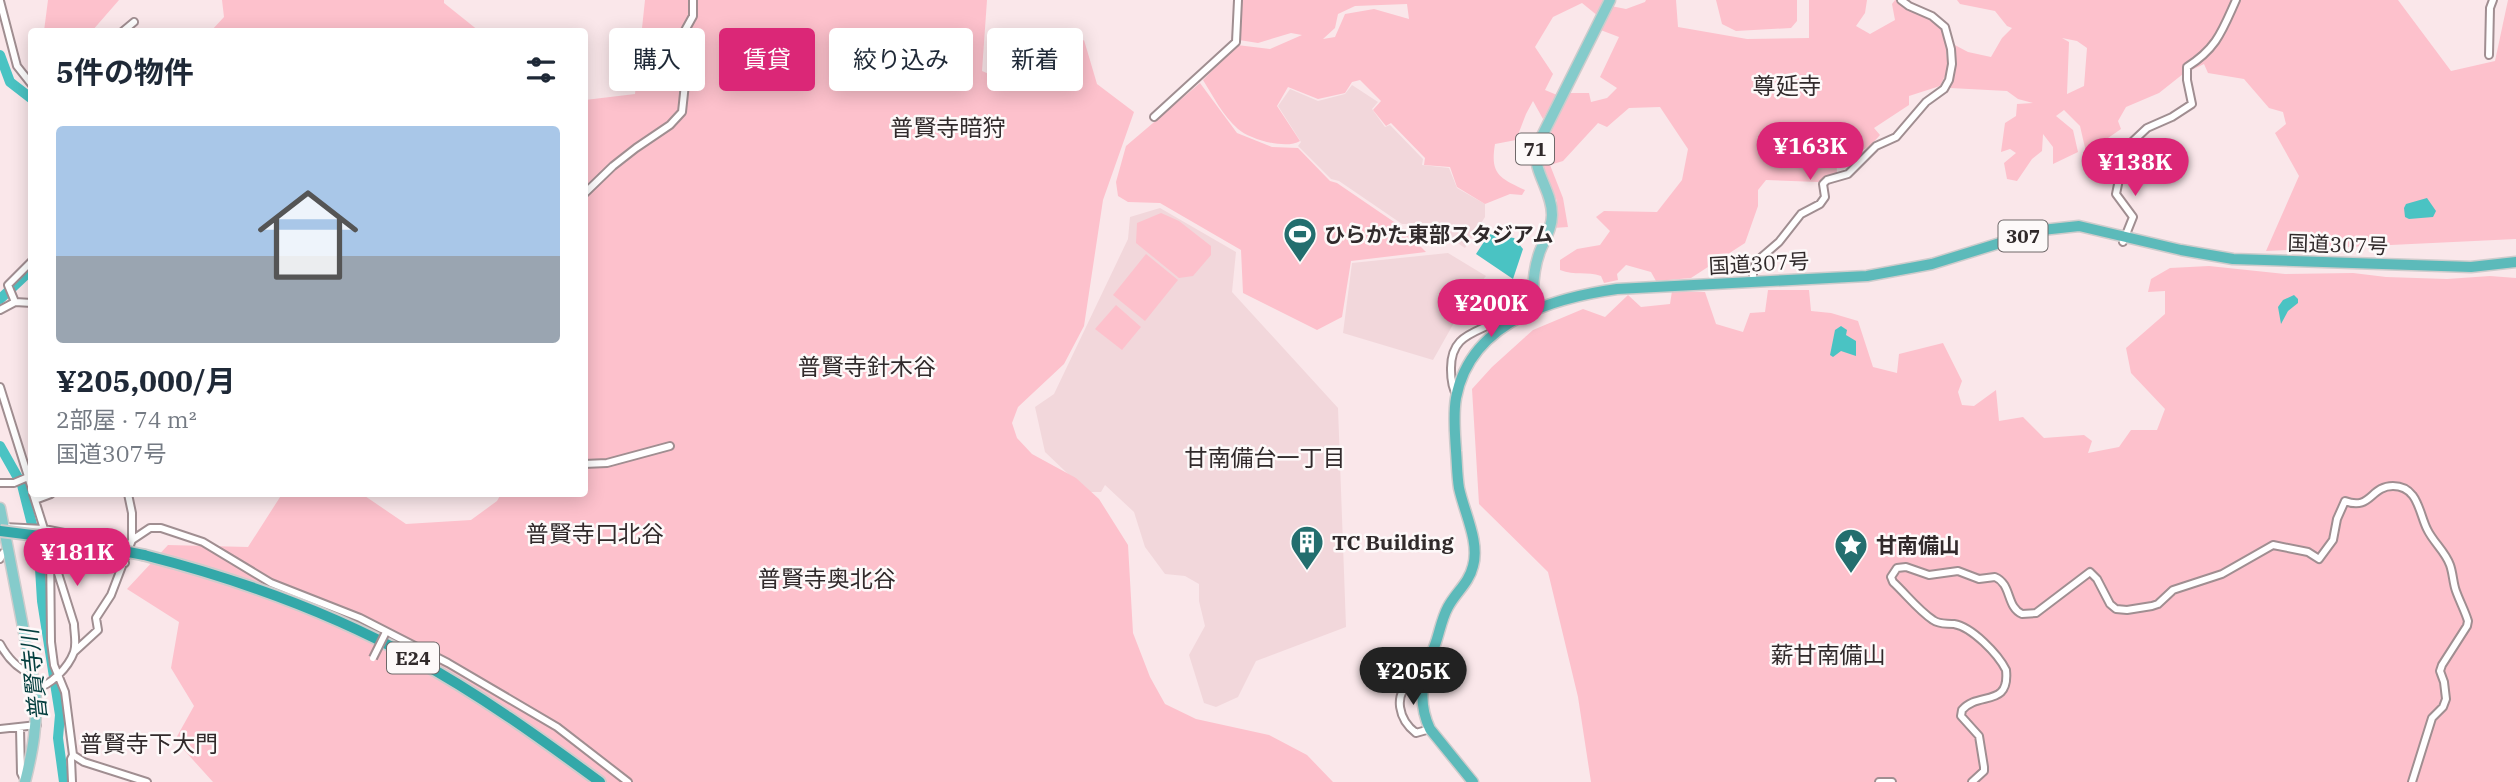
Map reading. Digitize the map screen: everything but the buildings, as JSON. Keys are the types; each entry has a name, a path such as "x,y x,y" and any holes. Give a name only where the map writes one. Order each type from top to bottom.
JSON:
{"highway":[{"name":"国道307号","path":"1473,782 1430,729 1422,706 1422,682 1447,609 1468,580 1474,561 1458,486 1455,421 1457,396 1468,366 1484,344 1499,330 1534,309 1573,296 1617,289 1867,276 1932,264 2052,229 2079,226 2125,239 2233,259 2471,267 2516,262"},
{"name":"E24","path":"2,529 144,555 206,572 326,618 411,661 515,724 598,782"}],"main road":[{"name":"71","path":"1534,309 1534,272 1552,215 1551,202 1534,159 1536,148 1610,0"},
{"path":"0,508 35,689 37,724 25,782"}],"street":[{"path":"588,190 613,166 670,125 682,112 685,85 679,54 683,34 692,16 693,0"},
{"path":"1154,117 1236,42 1238,0"},
{"path":"1753,276 1757,261 1779,242 1801,214 1820,204 1825,197 1823,184 1849,174 1876,146 1896,137 1926,102 1944,89 1949,80 1951,49 1945,27 1932,16 1902,0"},
{"path":"2125,239 2133,217 2120,202 2116,190 2127,150 2137,135 2192,104 2187,67 2205,55 2227,24 2236,0"},
{"path":"2489,55 2490,8 2493,0"},
{"path":"0,1 17,66 28,80"},
{"path":"127,28 134,22"},
{"path":"14,299 8,287 28,265"},
{"path":"1457,396 1451,377 1454,347 1463,338 1505,316 1519,301 1527,285 1533,284"},
{"path":"14,299 28,302"},
{"path":"0,310 14,299"},
{"path":"0,387 28,477 0,483"},
{"path":"588,464 607,463 670,446"},
{"path":"1972,782 1984,771 1984,767 1979,736 1961,716 1962,710 1977,699 1999,695 2005,683 2006,670 1989,647 1967,630 1955,624 1939,623 1927,615 1893,582 1891,577 1897,568 1906,566 1929,575 1958,571 1979,579 1995,577 2004,583 2013,607 2022,614 2036,612 2090,572 2116,609 2152,606 2173,590 2230,571 2273,545 2308,552 2319,559 2333,540 2337,519 2345,501 2361,504 2380,489 2394,486 2401,486 2420,506 2425,526 2450,565 2456,591 2468,621 2442,665 2440,671 2445,698 2443,707 2432,718 2412,782"},
{"path":"34,497 74,624 74,652"},
{"path":"35,689 46,686 74,652 98,630 96,618 111,595 125,563 130,543 128,497"},
{"path":"2,529 42,529 130,543 150,528 161,528 203,542 271,583 360,618 448,663 558,727 628,782"},
{"path":"50,548 125,563"},
{"path":"50,548 51,642 57,675 65,692 73,755 72,782"},
{"path":"0,559 3,553 9,550"},
{"path":"373,658 386,632"},
{"path":"0,644 17,666 31,674"},
{"path":"1422,682 1412,681 1407,684 1401,695 1400,709 1412,731 1421,733 1430,729"},
{"path":"0,729 37,724"},
{"path":"20,728 21,773 25,782"},
{"path":"73,755 83,761 148,782"},
{"path":"1879,782 1892,782"}],"shaded area":[{"path":"48,0 119,0 95,28 44,28"},
{"path":"222,0 444,0 444,3 475,28 214,28 224,17"},
{"path":"645,0 987,0 982,71 987,73 987,91 1083,91 1084,40 1097,84 1134,112 1103,200 1084,326 1064,364 1018,407 1012,423 1017,438 1032,454 1076,478 1099,499 1128,545 1133,633 1150,677 1165,704 1196,719 1269,735 1307,755 1333,782 213,782 175,740 194,706 171,668 179,622 127,589 168,545 248,547 280,497 366,497 406,524 471,520 499,497 588,497 588,100 635,94 635,91 705,91 705,28 642,28"},
{"path":"1241,0 1606,0 1598,16 1582,3 1553,17 1535,47 1553,74 1545,90 1557,95 1543,119 1533,101 1516,140 1495,144 1495,169 1503,178 1525,190 1522,195 1510,194 1485,204 1457,187 1450,167 1424,165 1425,158 1391,123 1386,126 1373,110 1381,101 1360,80 1352,82 1345,93 1318,99 1288,87 1277,106 1300,141 1277,144 1243,133 1228,118 1203,80 1237,45 1270,49 1302,35 1291,33 1258,43 1239,40","holes":["1407,4 1409,19 1374,9 1345,14 1335,37 1323,39 1335,28 1338,14 1355,6"]},
{"path":"1646,0 1676,0 1678,27 1747,39 1809,38 1809,0 1867,0 1865,13 1856,26 1870,34 1895,20 1892,4 1895,0 1904,0 1938,17 1945,38 1948,70 1940,86 1909,96 1909,105 1874,128 1880,135 1865,149 1856,153 1836,154 1837,173 1818,182 1766,180 1758,190 1758,206 1745,243 1691,278 1656,281 1651,272 1626,265 1617,274 1618,280 1604,283 1601,276 1560,270 1560,260 1577,249 1600,245 1610,231 1596,217 1604,211 1657,212 1682,180 1688,149 1660,107 1629,108 1607,127 1598,123 1563,161 1550,165 1563,198 1568,227 1553,228 1557,201 1541,160 1569,93 1589,93 1591,102 1607,98 1617,88 1600,77 1619,37 1598,29 1611,6 1626,9"},
{"path":"1716,0 1797,0 1797,21 1791,28 1736,31 1722,24"},
{"path":"1957,0 2398,0 2451,71 2495,61 2508,0 2516,0 2516,239 2266,251 2299,176 2275,133 2286,124 2283,112 2269,108 2244,79 2208,73 2204,64 2183,74 2159,93 2126,107 2118,121 2121,129 2108,138 2107,148 2099,154 2086,152 2080,126 2064,110 2056,116 2073,130 2078,152 2053,164 2053,147 2043,134 2042,151 2032,159 2017,181 2007,179 2004,163 2016,153 2010,149 2001,152 2005,123 2016,116 2017,104 2033,103 2018,99 2007,91 1950,88 1951,43 1968,52 1991,57 2002,38 2012,28 2007,26 1995,11 1960,4","holes":["2062,38 2077,41 2087,48 2084,86 2067,94 2069,42"]},
{"path":"1200,83 1237,133 1272,147 1298,148 1330,181 1337,183 1400,226 1426,252 1351,261 1342,317 1317,330 1243,293 1241,250 1160,203 1128,202 1118,196 1116,182 1126,146"},
{"path":"1352,85 1378,102 1372,109 1385,127 1390,125 1423,159 1422,165 1449,168 1457,188 1485,204 1485,217 1465,248 1432,226 1417,230 1408,224 1402,224 1339,181 1331,179 1298,146 1301,142 1278,106 1290,89 1318,101 1345,94"},
{"path":"1160,208 1236,252 1232,292 1338,408 1346,627 1256,661 1238,697 1216,707 1204,703 1189,655 1205,626 1199,601 1199,584 1185,576 1165,574 1145,547 1134,512 1105,485 1101,492 1087,492 1045,452 1035,407 1054,394 1128,239 1130,217"},
{"path":"1161,213 1179,221 1211,246 1211,255 1193,276 1179,278 1136,243 1137,223"},
{"path":"1448,253 1486,276 1458,310 1455,321 1433,360 1343,333 1352,263"},
{"path":"1146,254 1178,280 1145,321 1113,295"},
{"path":"2209,266 2285,274 2353,273 2447,279 2490,276 2516,278 2516,782 1591,782 1578,697 1548,572 1479,504 1472,389 1533,330 1583,309 1605,317 1628,295 1641,307 1670,304 1672,291 1705,292 1716,324 1743,332 1750,313 1765,312 1768,290 1809,290 1811,311 1831,313 1858,321 1873,367 1897,373 1899,354 1943,343 1962,381 1958,392 1962,405 1974,406 1996,390 1999,421 2023,417 2044,438 2084,435 2092,441 2088,453 2119,447 2131,430 2157,430 2165,409 2131,373 2126,348 2165,314 2165,291 2148,292 2151,279 2170,268"},
{"path":"1116,305 1141,327 1122,350 1095,329"}],"water":[{"path":"2427,198 2436,211 2433,217 2405,217 2406,204"},
{"path":"1489,234 1514,238 1523,249 1513,279 1476,254"},
{"path":"1486,282 1502,297 1499,300 1503,305 1482,315 1467,303"},
{"path":"2294,295 2298,303 2288,311 2281,324 2278,307 2283,300"},
{"path":"1841,326 1847,330 1846,335 1856,341 1856,356 1841,351 1833,357 1830,355 1835,330"}],"waterway":[{"name":"普賢寺川","path":"0,55 10,82 28,96"},
{"name":"普賢寺川","path":"0,299 28,273"},
{"name":"普賢寺川","path":"0,446 22,485 39,552 42,601 60,715 58,738 64,782"}],"place":[{"name":"ひらかた東部スタジアム","path":"1300,264"},
{"name":"TC Building","path":"1307,572"},
{"name":"甘南備山","path":"1851,575"}],"district":[{"name":"尊延寺","path":"1787,85"},
{"name":"普賢寺暗狩","path":"948,127"},
{"name":"普賢寺針木谷","path":"867,366"},
{"name":"甘南備台一丁目","path":"1265,457"},
{"name":"普賢寺口北谷","path":"595,533"},
{"name":"普賢寺奥北谷","path":"827,578"},
{"name":"薪甘南備山","path":"1828,654"},
{"name":"普賢寺下大門","path":"149,743"}]}
